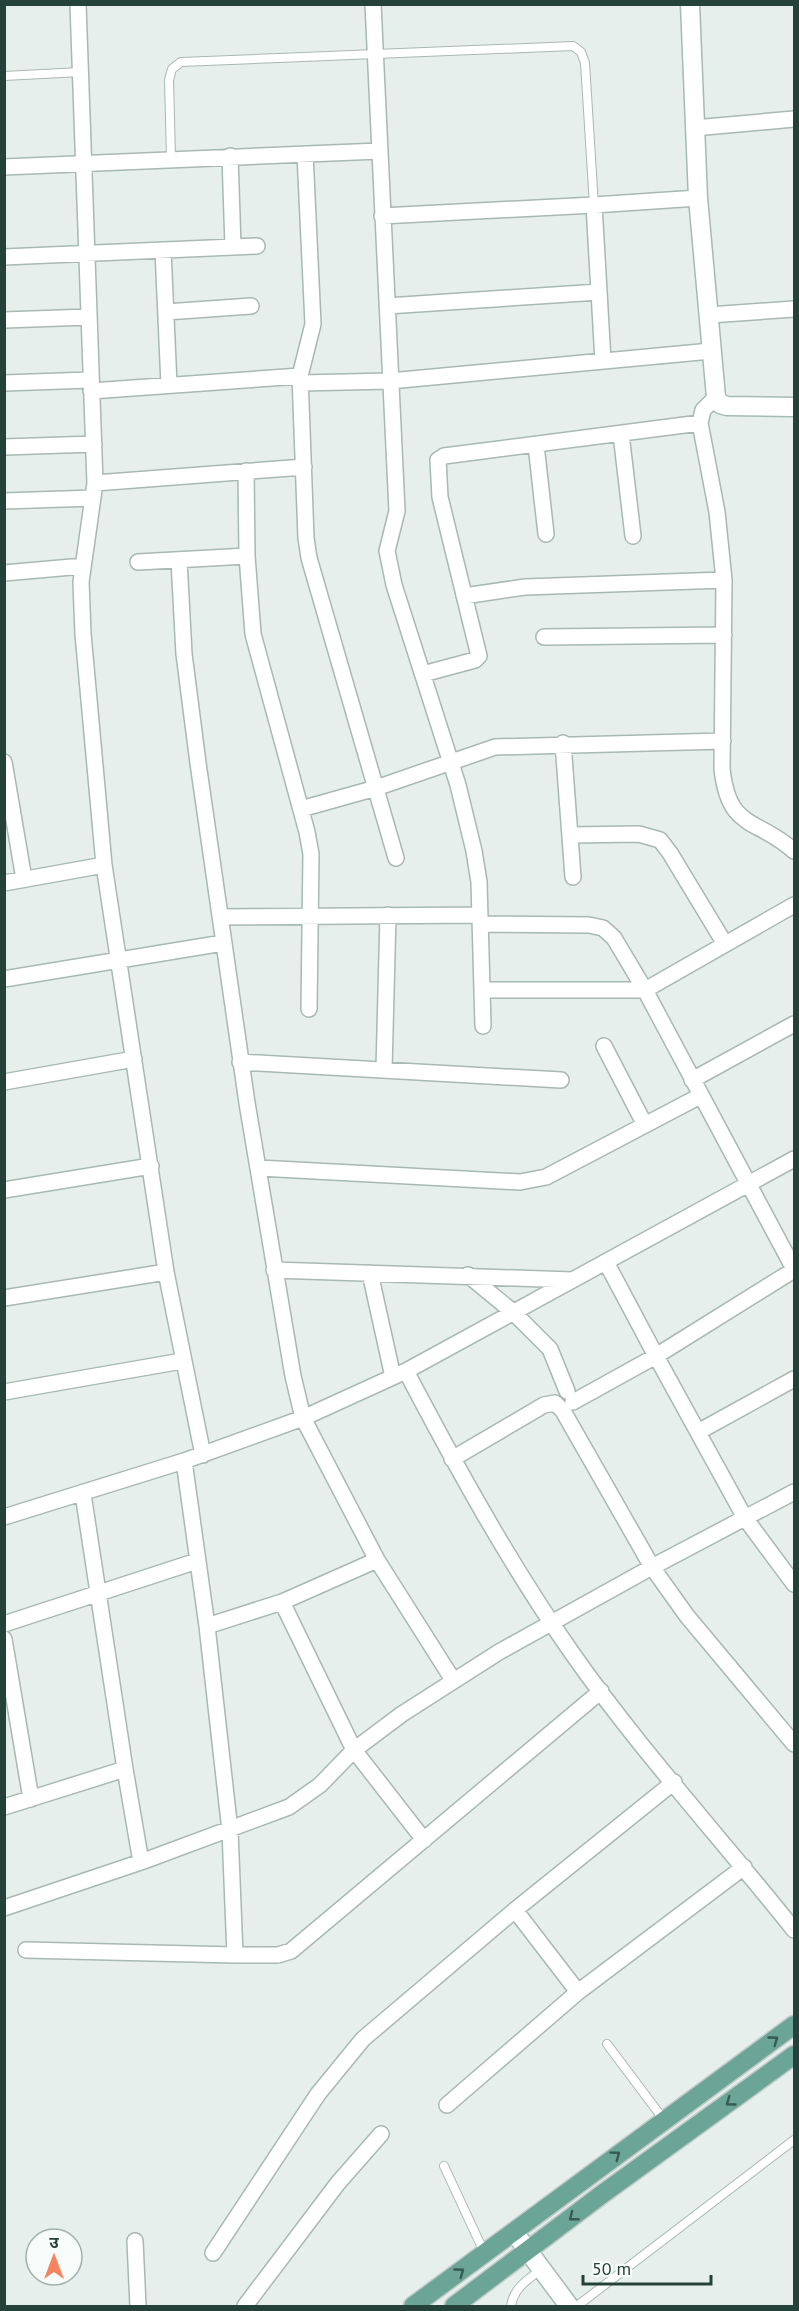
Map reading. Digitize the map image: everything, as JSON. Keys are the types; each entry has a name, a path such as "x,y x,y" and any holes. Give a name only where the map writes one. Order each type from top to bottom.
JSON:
{"main road":[{"path":"413,2307 795,2025"},
{"path":"454,2307 601,2195 795,2055"}],"street":[{"path":"78,4 94,444 94,490 83,566 81,609 104,865 166,1272 182,1361 203,1455"},
{"path":"374,4 397,511 387,551 394,585 451,763 474,851 484,990 483,1026"},
{"path":"690,4 698,198 716,397 720,404 727,406 795,407"},
{"path":"694,128 795,119"},
{"path":"4,167 171,158 379,151"},
{"path":"305,154 313,324 301,379 309,558 396,858"},
{"path":"230,156 233,247"},
{"path":"382,216 698,198"},
{"path":"594,205 603,361"},
{"path":"4,257 257,246"},
{"path":"163,250 169,385"},
{"path":"387,306 599,292"},
{"path":"166,312 251,306"},
{"path":"709,315 795,309"},
{"path":"4,320 89,317"},
{"path":"4,383 169,385 301,379 390,381 711,351"},
{"path":"716,397 703,410 700,423 718,522 724,580 725,794 733,810 795,851"},
{"path":"423,674 475,660 479,656 440,497 438,460 444,456 700,423"},
{"path":"621,434 633,537"},
{"path":"4,447 94,444"},
{"path":"536,445 546,534"},
{"path":"4,501 246,471 304,467"},
{"path":"246,471 247,556 253,634 301,809 311,854 309,1009"},
{"path":"138,562 247,556"},
{"path":"179,560 184,654 240,1062 274,1270 303,1418 377,1560 453,1680"},
{"path":"4,573 83,566"},
{"path":"464,596 534,587 724,580"},
{"path":"544,637 724,635"},
{"path":"301,809 376,788 495,747 563,743 723,741"},
{"path":"563,743 573,877"},
{"path":"4,762 24,879"},
{"path":"570,835 639,834 660,840 725,945"},
{"path":"4,883 104,865"},
{"path":"484,990 645,990 795,905"},
{"path":"220,917 388,915 589,924 603,928 614,938 645,990 795,1269 656,1356 570,1396 550,1349 513,1312 468,1275"},
{"path":"384,1069 388,915"},
{"path":"4,979 118,958 224,943"},
{"path":"692,1080 795,1024"},
{"path":"604,1046 645,1125"},
{"path":"4,1083 134,1059"},
{"path":"240,1062 561,1080"},
{"path":"259,1168 520,1182 546,1177 700,1096"},
{"path":"4,1518 203,1455 303,1418 399,1374 795,1159"},
{"path":"4,1190 151,1166"},
{"path":"606,1262 745,1518 795,1584"},
{"path":"274,1270 572,1280"},
{"path":"4,1298 166,1272"},
{"path":"370,1273 399,1374 514,1566 601,1691 795,1930"},
{"path":"4,1392 182,1361"},
{"path":"698,1432 795,1379"},
{"path":"452,1459 544,1406 555,1403 563,1411 652,1567 687,1616 795,1744"},
{"path":"184,1461 207,1626 230,1831 235,1955"},
{"path":"4,1908 230,1831 302,1800 354,1750 453,1680 652,1567 795,1492"},
{"path":"83,1494 141,1862"},
{"path":"207,1626 282,1602 377,1560"},
{"path":"4,1624 197,1561"},
{"path":"282,1602 354,1750 424,1840"},
{"path":"4,1639 31,1799"},
{"path":"26,1950 235,1955 278,1955 291,1951 601,1691"},
{"path":"4,1807 125,1769"},
{"path":"213,2253 268,2167 346,2056 515,1910 674,1782"},
{"path":"447,2105 578,1992 744,1867"},
{"path":"515,1910 578,1992"},
{"path":"245,2307 338,2183 381,2134"},
{"path":"514,2232 569,2307"},
{"path":"135,2241 138,2307"}],"lane":[{"path":"171,158 169,80 172,69 181,62 573,46 581,52 585,63 594,205"},
{"path":"4,75 81,72"},
{"path":"607,2044 664,2120"},
{"path":"577,2307 795,2140"},
{"path":"444,2166 485,2253"},
{"path":"511,2307 513,2296 519,2286 542,2269"}]}
